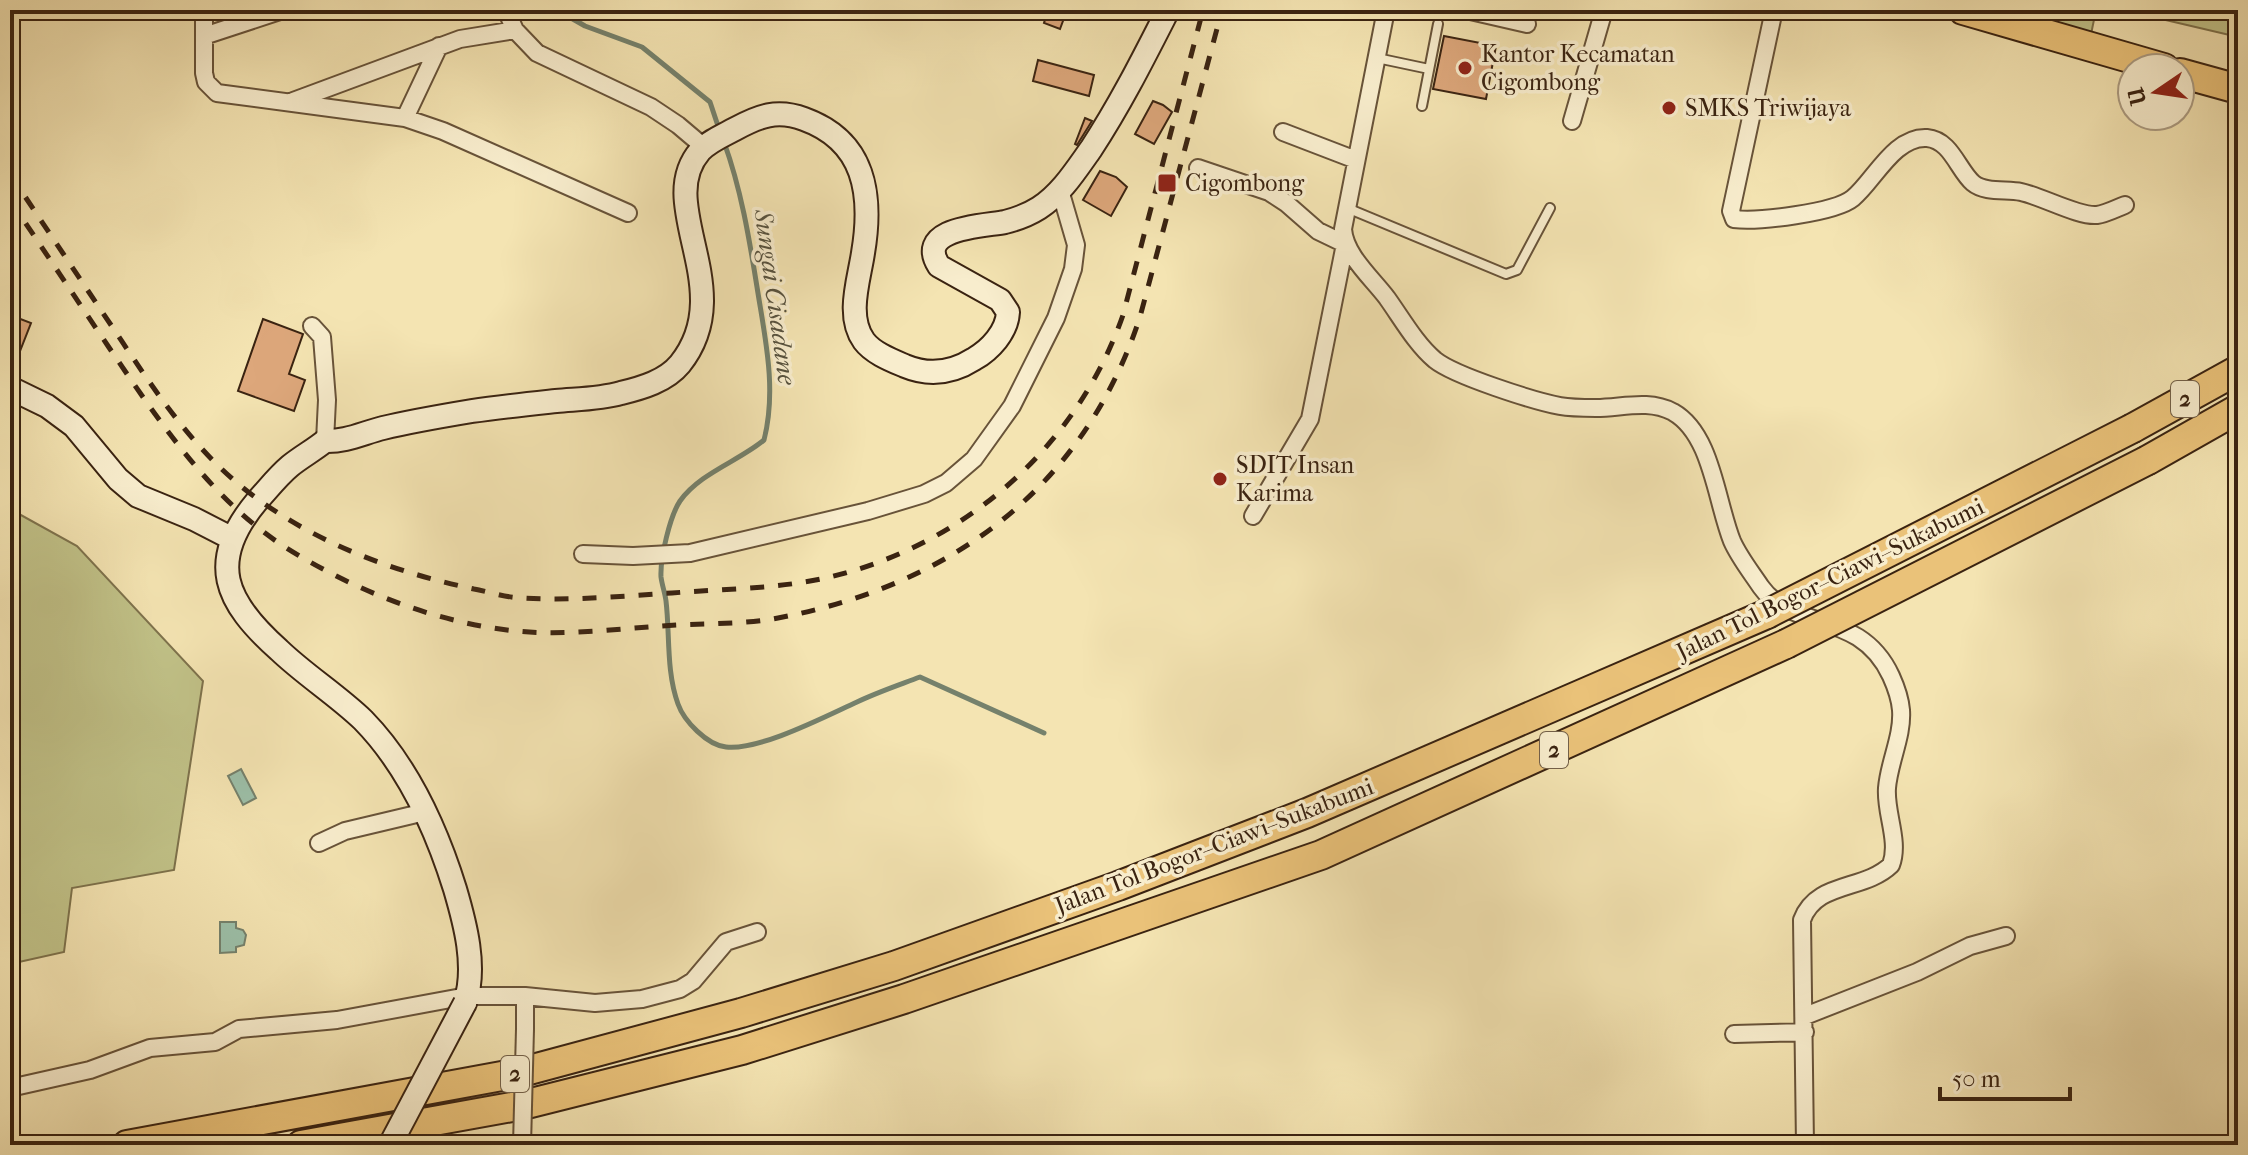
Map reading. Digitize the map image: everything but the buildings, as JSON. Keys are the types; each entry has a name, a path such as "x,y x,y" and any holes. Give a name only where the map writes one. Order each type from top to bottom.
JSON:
{"highway":[{"path":"1963,10 2116,54"},
{"path":"2196,77 2238,89"},
{"name":"Jalan Tol Bogor–Ciawi–Sukabumi","path":"127,1145 518,1073 741,1013 894,966 1118,886 1307,813 1767,614 2133,428 2238,370"},
{"name":"Jalan Tol Bogor–Ciawi–Sukabumi","path":"301,1145 523,1105 742,1050 904,999 1321,855 1786,644 2148,460 2238,409"}],"main road":[{"path":"390,1145 466,999 468,950 460,908 445,859 425,812 388,750 362,719 279,651 239,608 229,586 226,564 231,538 245,516 283,472 325,441 339,442 385,428 471,411 617,395 670,374 686,355 702,308 700,269 686,212 685,184 693,160 711,143 756,118 778,113 810,121 835,135 857,161 864,181 867,206 866,237 855,294 857,325 863,340 873,349 921,371 945,371 969,362 993,344 1007,318 1005,305 939,266 934,252 941,240 957,228 1017,219 1038,209 1060,190 1122,103 1168,10"},
{"path":"10,388 47,406 74,426 118,479 138,496 231,538"}],"street":[{"path":"204,10 204,73 210,88 227,96 405,118 443,131 628,213"},
{"path":"204,36 283,10"},
{"path":"506,10 515,30 537,53 651,107 711,143"},
{"path":"1253,516 1310,419 1345,244 1343,229 1386,10"},
{"path":"1466,10 1527,24"},
{"path":"1572,121 1604,10"},
{"path":"1774,10 1731,211 1734,219 1754,220 1819,212 1847,202 1896,151 1916,139 1929,138 1943,145 1964,173 1980,187 2021,192 2093,215 2125,205"},
{"path":"288,103 439,46 471,36 515,30"},
{"path":"405,118 439,46"},
{"path":"1283,132 1356,160"},
{"path":"1198,168 1269,192 1318,231 1345,244 1427,352 1442,365 1556,406 1605,408 1655,405 1688,422 1699,438 1734,545 1770,599 1783,608 1830,623 1854,635 1870,646 1884,663 1896,689 1901,711 1887,789 1893,860 1882,872 1821,896 1806,910 1800,931 1805,1024 1805,1145"},
{"path":"583,554 633,556 690,553 868,511 924,494 946,483 974,459 1012,406 1056,318 1073,269 1076,245 1060,190"},
{"path":"312,326 322,337 327,400 325,441"},
{"path":"319,843 345,831 425,812"},
{"path":"10,1088 90,1070 150,1048 215,1042 239,1029 337,1020 466,999 525,996 595,1003 642,999 680,989 693,981 726,942 757,932"},
{"path":"1734,1034 1805,1024 1970,946 2006,936"},
{"path":"522,1145 525,996"}],"lane":[{"path":"1422,106 1438,24"},
{"path":"1377,58 1429,69"},
{"path":"1347,207 1506,274 1517,270 1550,208"}],"green space":[{"path":"1976,10 2096,10 2089,44"},
{"path":"2123,10 2238,10 2238,37"},
{"path":"10,509 77,546 203,681 174,870 72,888 64,952 10,964"}],"shaded area":[{"path":"241,769 256,798 243,805 228,776"},
{"path":"220,922 236,922 236,928 246,935 244,945 236,947 236,952 220,953"}],"waterway":[{"name":"Sungai Cisadane","path":"557,10 585,26 642,47 710,102 719,129"},
{"name":"Sungai Cisadane","path":"724,142 740,195 751,250 766,344 770,402 764,440 688,491 676,508 669,527 661,577 672,679 681,711 691,725 711,742 740,747 774,738 920,677 1044,733"}],"railway":[{"path":"10,174 178,421 236,482 309,531 389,566 517,598 598,598 803,582 872,565 920,544 965,518 1006,486 1043,450 1076,409 1102,364 1123,315 1203,10"},
{"path":"10,200 187,456 258,528 311,563 367,590 426,612 456,621 516,631 571,632 778,618 841,603 900,581 954,553 1003,519 1047,479 1084,432 1116,378 1140,317 1222,10"}],"place":[{"name":"Kantor Kecamatan Cigombong","path":"1465,68"},
{"name":"SMKS Triwijaya","path":"1669,108"},
{"name":"Cigombong","path":"1167,183"},
{"name":"SDIT Insan Karima","path":"1220,479"}]}
